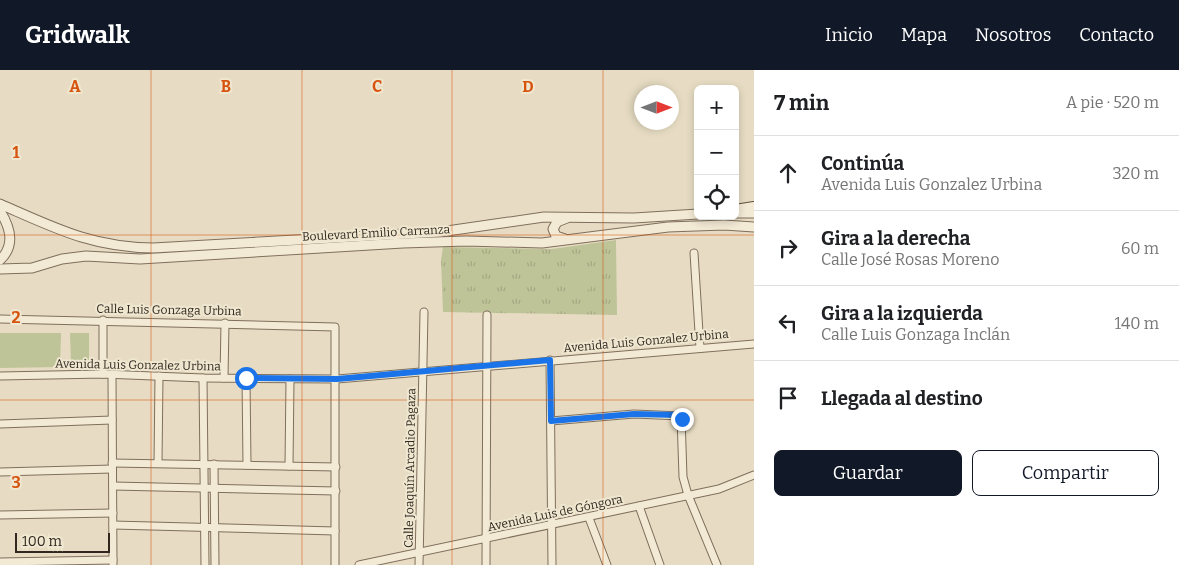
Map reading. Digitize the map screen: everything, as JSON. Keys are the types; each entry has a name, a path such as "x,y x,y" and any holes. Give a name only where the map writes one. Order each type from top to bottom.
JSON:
{"main road":[{"path":"739,210 754,207"}],"street":[{"name":"Boulevard Emilio Carranza","path":"0,204 69,235 109,246 131,248 230,245 440,232 544,217 634,218 694,214"},
{"path":"0,211 7,223 10,241 0,260"},
{"path":"739,211 754,213"},
{"path":"569,216 557,222 554,233 560,239 574,240"},
{"name":"Boulevard Emilio Carranza","path":"0,269 32,268 62,259 86,256 167,258 403,243 466,241 542,243 668,227 724,225 754,227"},
{"path":"694,254 700,348"},
{"name":"Calle Joaquín Arcadio Pagaza","path":"419,565 424,312"},
{"path":"486,565 487,315"},
{"name":"Calle Luis Gonzaga Urbina","path":"0,319 331,325 336,329 337,379"},
{"path":"103,320 103,374"},
{"path":"224,378 225,323"},
{"name":"Avenida Luis Gonzalez Urbina","path":"0,376 112,374 203,378 337,379 754,344"},
{"path":"550,360 552,565"},
{"path":"0,562 113,563 112,374"},
{"path":"158,463 159,376"},
{"path":"203,378 205,565"},
{"path":"246,378 246,465"},
{"path":"289,466 290,379"},
{"path":"335,565 337,379"},
{"path":"551,421 634,414 680,415 682,419 683,477 688,495 717,565"},
{"path":"0,424 112,420"},
{"path":"0,472 158,463 336,467"},
{"path":"214,464 215,565"},
{"name":"Avenida Luis de Góngora","path":"359,565 553,526 719,489 754,475"},
{"path":"112,486 336,491"},
{"path":"639,506 660,565"},
{"path":"0,515 113,513"},
{"path":"589,518 606,565"},
{"path":"113,525 336,531"}],"green space":[{"path":"616,240 617,315 443,312 441,260 443,247 552,249"},
{"path":"575,260 598,277 589,290 565,274"},
{"path":"0,333 61,333 60,367 0,368"},
{"path":"70,333 89,333 89,364 71,364"}],"route":[{"path":"246,378 337,379 550,360 551,421 634,414 680,415 682,419"}]}
